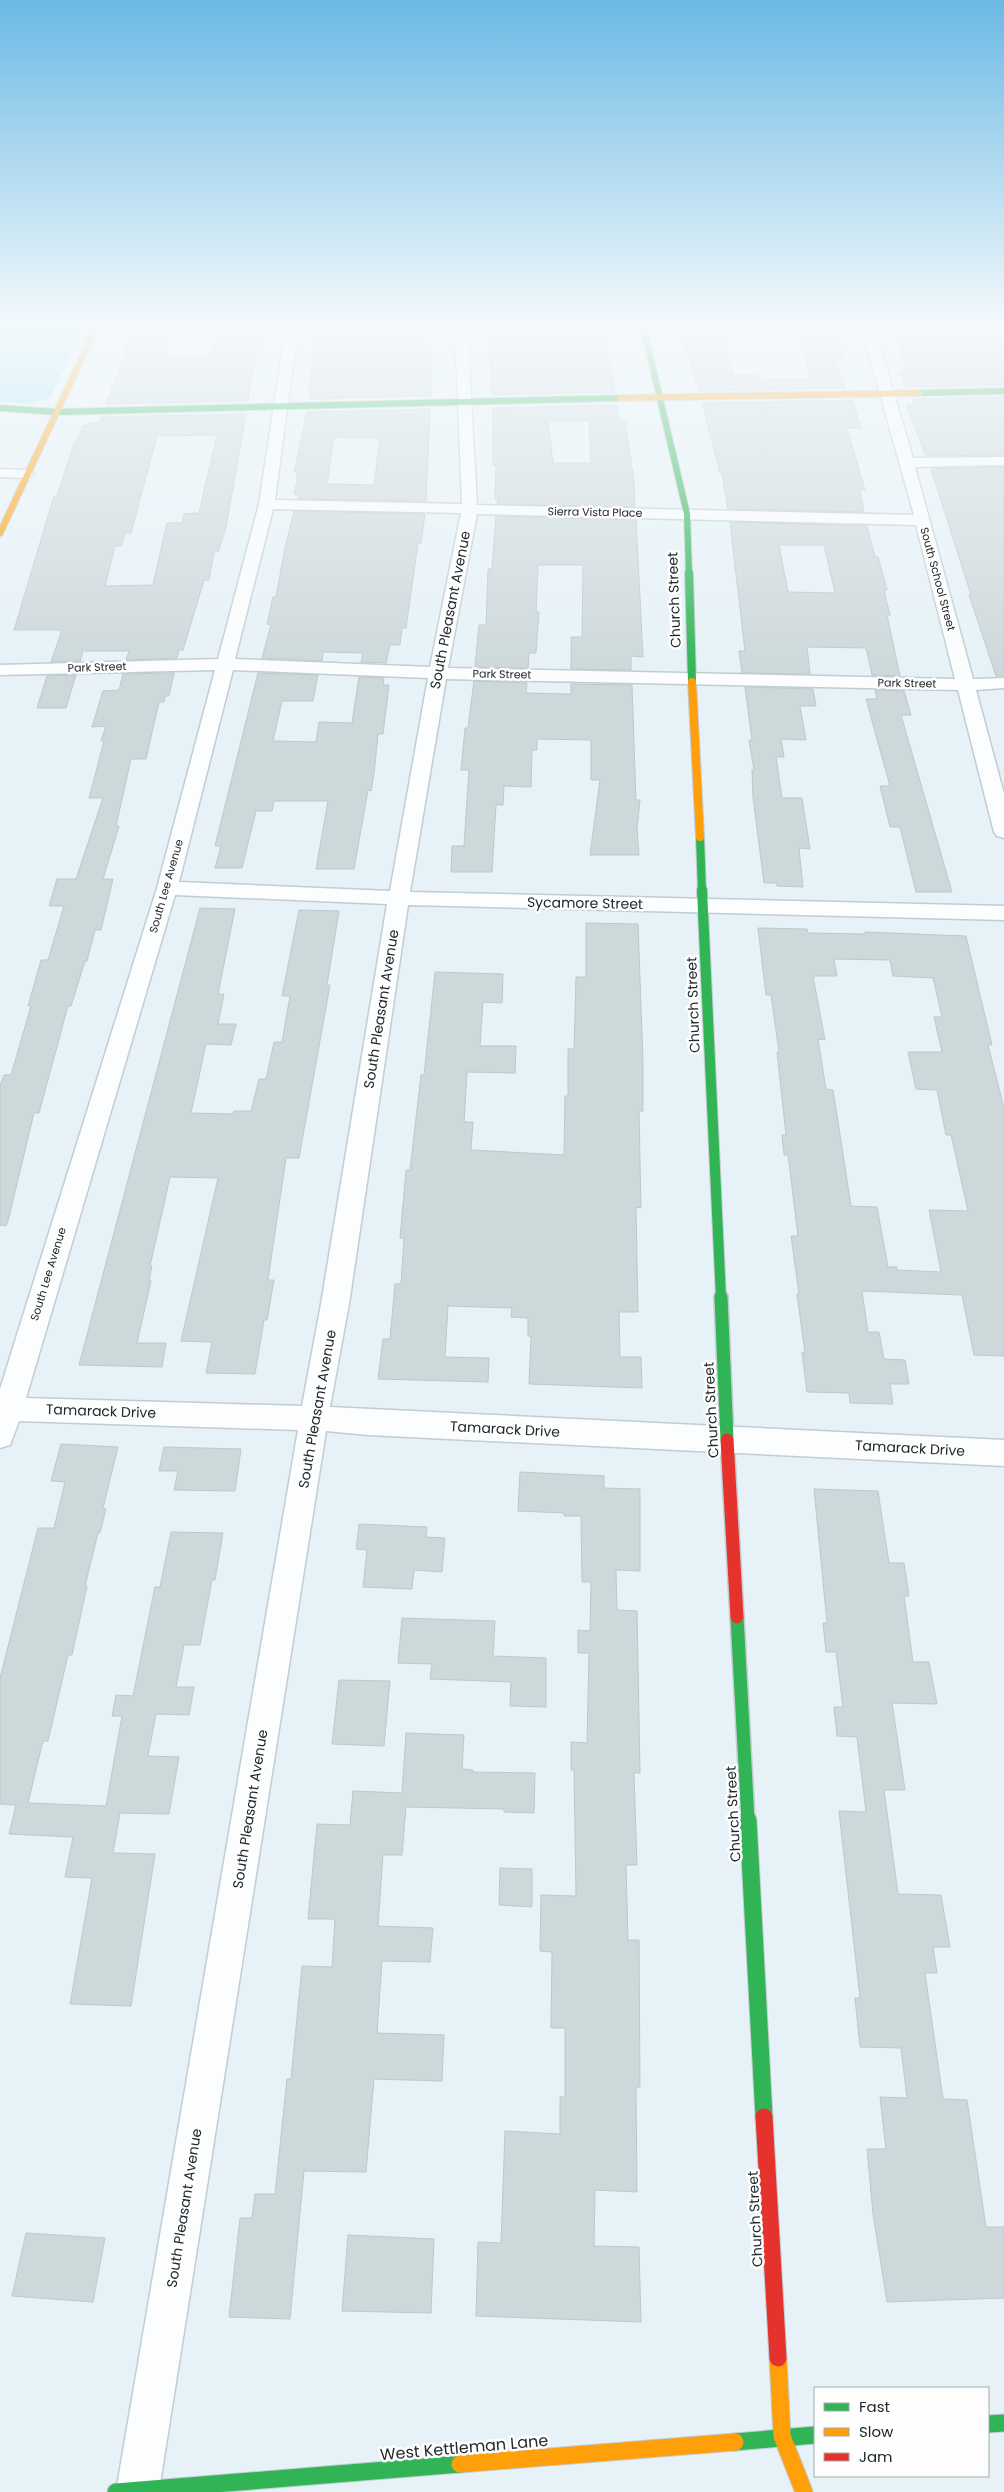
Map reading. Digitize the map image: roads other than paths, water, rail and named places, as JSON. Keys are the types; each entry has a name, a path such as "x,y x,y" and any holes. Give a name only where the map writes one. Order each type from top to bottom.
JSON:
{"street":[{"path":"0,533 42,442"},
{"name":"South Lee Avenue","path":"2,1427 167,888 267,504 274,442"},
{"name":"South Pleasant Avenue","path":"127,2491 335,1304 399,897 438,673 470,509 466,442"},
{"name":"Church Street","path":"670,442 687,514 692,678 704,906 727,1440 782,2436 804,2492"},
{"name":"South School Street","path":"900,442 923,520 1004,832"},
{"path":"906,463 1004,461"},
{"path":"0,474 27,474"},
{"name":"Sierra Vista Place","path":"267,504 923,520"},
{"name":"Park Street","path":"0,670 225,664 438,673 966,685 1004,684"},
{"name":"Sycamore Street","path":"167,888 399,897 1004,913"},
{"name":"Tamarack Drive","path":"2,1427 314,1418 368,1423 1004,1453"},
{"path":"989,2424 1004,2423"},
{"name":"West Kettleman Lane","path":"127,2491 782,2436 814,2435"}]}
